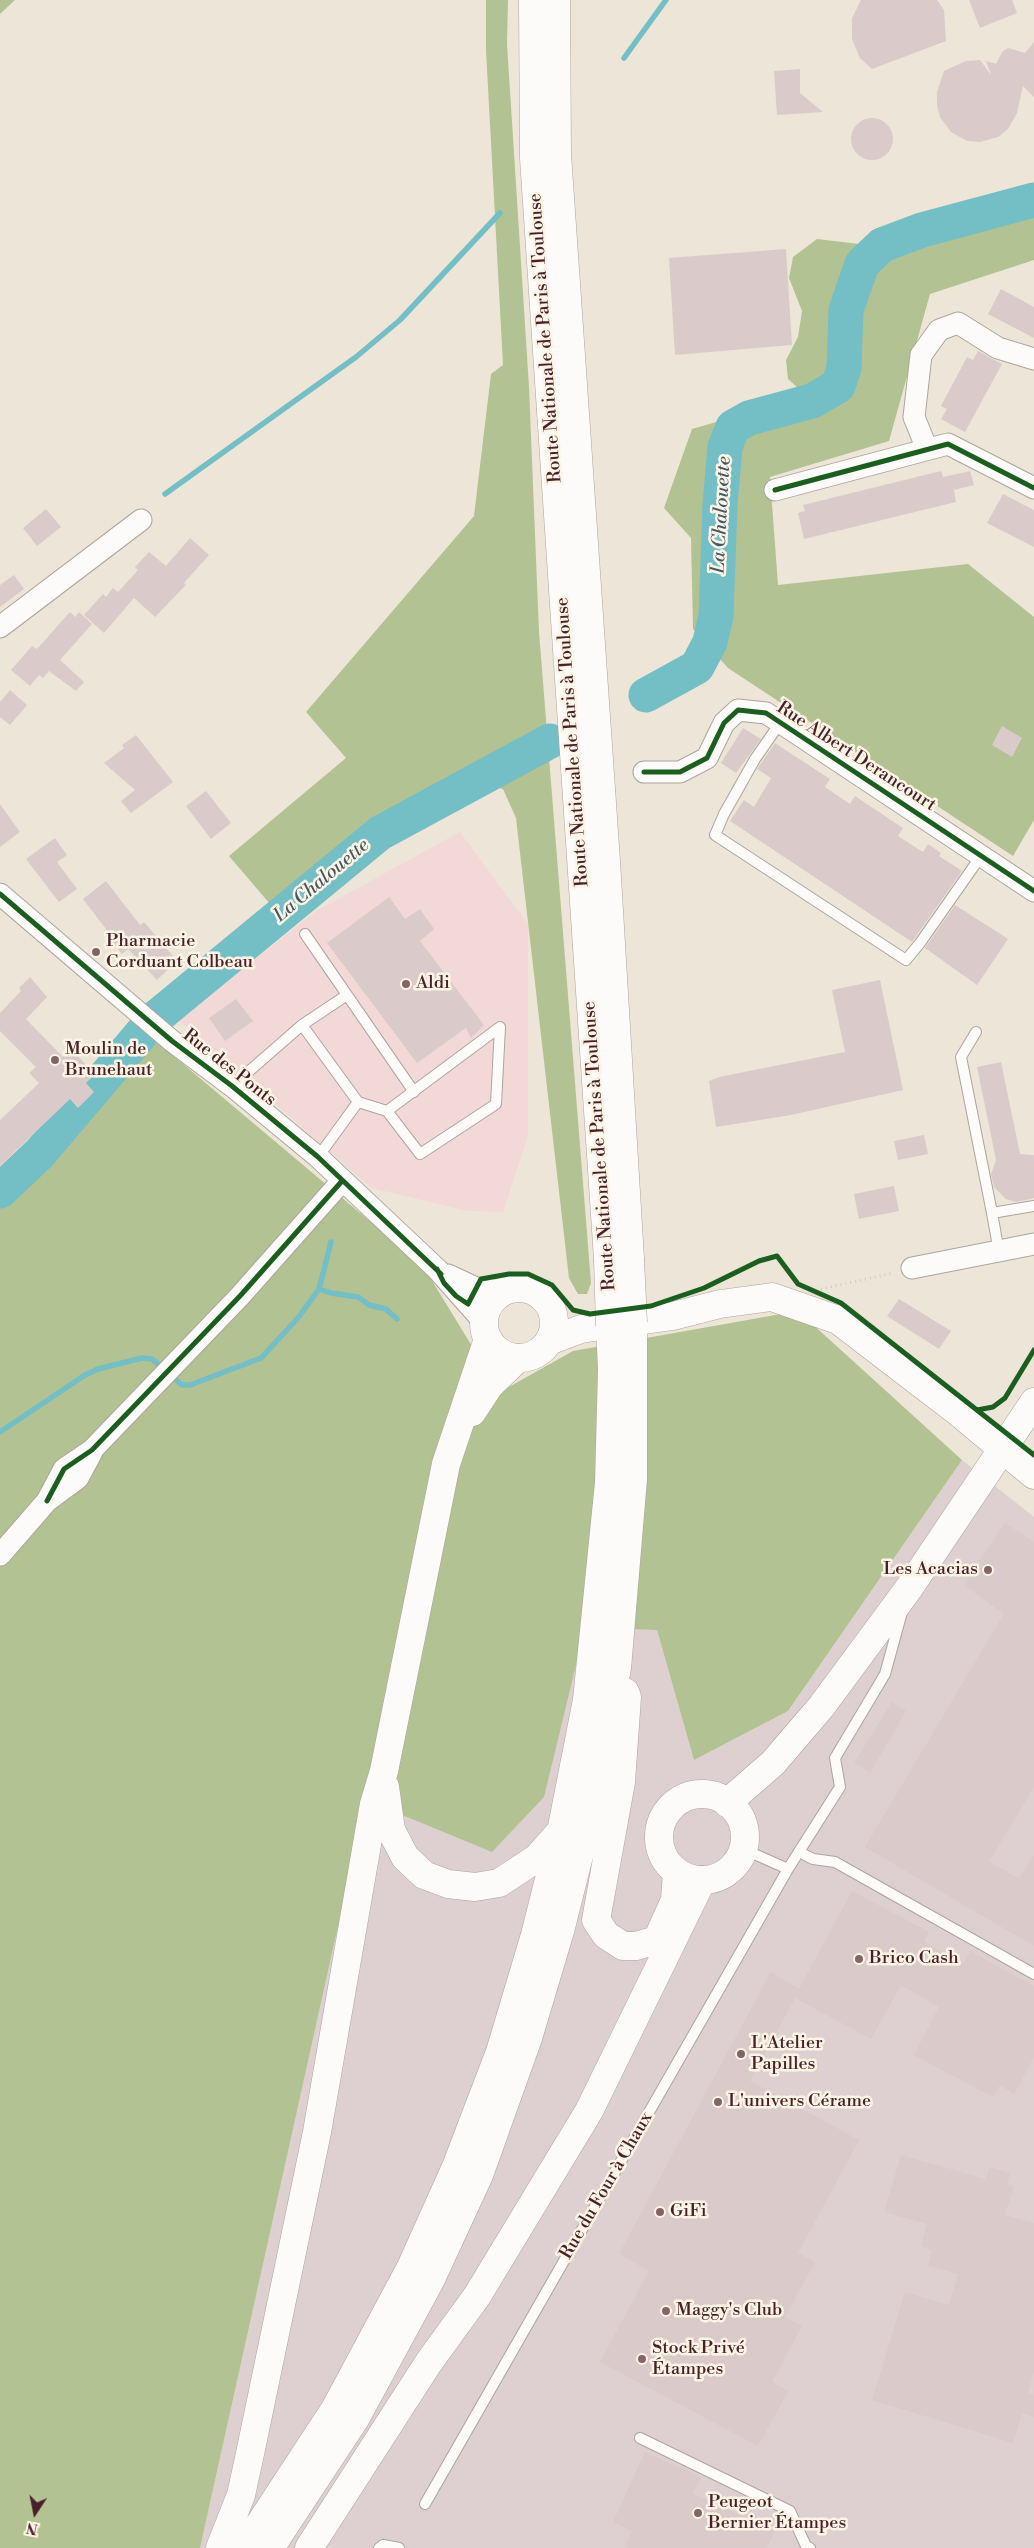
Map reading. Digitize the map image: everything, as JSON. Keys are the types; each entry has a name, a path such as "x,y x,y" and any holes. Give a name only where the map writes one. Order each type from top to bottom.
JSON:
{"main road":[{"name":"Route Nationale de Paris à Toulouse","path":"533,0 534,158 619,1259"},
{"name":"Route Nationale de Paris à Toulouse","path":"270,2548 355,2419 431,2279 479,2175 528,2038 560,1930 590,1808 616,1668 633,1479 623,1369 606,861 557,154 556,0"},
{"path":"220,2548 241,2495 252,2449 317,2132 374,1804 384,1771 446,1464 456,1436 486,1330 490,1304 504,1291 516,1288 527,1289 538,1294 547,1302 552,1312 554,1327 549,1341"},
{"path":"486,1330 500,1352 518,1358 536,1354 549,1341 580,1329 673,1316 720,1304 772,1297 838,1320 958,1412 1034,1475"},
{"path":"552,1312 580,1329"},
{"path":"456,1436 489,1386 518,1358"},
{"name":"Route Nationale de Paris à Toulouse","path":"244,2548 336,2409 411,2267 456,2167 500,2052 536,1935 561,1832 587,1700 609,1483 623,1369"},
{"path":"727,1803 773,1763 821,1707 909,1588 1034,1402"},
{"path":"616,1668 627,1698 621,1782 596,1920 606,1935 623,1946 636,1946 657,1940 675,1900 689,1876"},
{"path":"384,1771 392,1830 405,1857 424,1875 448,1884 475,1887 499,1883 537,1858 561,1832"},
{"path":"702,1794 715,1796 727,1803 736,1812 745,1836 743,1849 737,1862 727,1872 715,1878 689,1876 667,1863 661,1851 660,1824 676,1802 688,1796 702,1794"},
{"path":"309,2548 429,2362 477,2296 589,2111 689,1876"}],"street":[{"path":"927,449 914,417 921,355 939,330 958,323 998,348 1034,359"},
{"path":"775,490 948,444 1034,488"},
{"path":"0,627 141,520"},
{"name":"Rue Albert Derancourt","path":"644,772 680,772 707,758 724,723 738,710 766,713 1034,891"},
{"name":"Rue des Ponts","path":"0,894 172,1041 232,1086 318,1157 437,1269 486,1330"},
{"path":"0,1555 47,1501 64,1469 92,1450 240,1296 342,1181"},
{"path":"912,1268 1034,1244"},
{"name":"Rue des Ponts","path":"437,1269 476,1288 504,1291"}],"lane":[{"path":"780,723 755,759 724,814 716,835 906,960 981,856"},
{"path":"305,934 414,1092"},
{"path":"232,1086 302,1025 347,995"},
{"path":"302,1025 358,1102 387,1111 420,1154 496,1104 500,1027 387,1111"},
{"path":"976,1032 961,1058 999,1252"},
{"path":"318,1157 358,1102"},
{"path":"992,1213 1034,1206"},
{"name":"Rue du Four à Chaux","path":"425,2504 788,1869 840,1787 834,1758 885,1674 909,1588"},
{"path":"743,1849 788,1869"},
{"path":"799,1852 812,1859 835,1862 1034,1974"},
{"path":"640,2438 790,2511 806,2546 810,2548"},
{"path":"380,2548 383,2545 399,2548"}],"path":[{"path":"813,1291 912,1268"},
{"path":"813,1291 827,1297"}],"shaded area":[{"path":"460,832 528,924 528,1136 503,1212 467,1211 372,1188 178,1020 316,911"},
{"path":"962,1460 1034,1517 1034,2548 200,2548 366,1800 585,1628 657,1630 694,1760 788,1711"}],"green space":[{"path":"0,0 15,0 0,14"},
{"path":"486,0 508,0 507,44 529,387 539,632 591,1283 587,1294 578,1294 569,1278 516,818 503,789 451,777 288,925 229,856 346,758 306,712 474,516 491,374 503,365 486,50"},
{"path":"1034,194 1034,260 930,294 889,441 770,477 778,585 968,564 1034,617 1034,820 1013,856 728,668 693,629 691,538 664,508 692,429 807,396 788,379 786,360 798,337 802,311 789,278 793,257 817,239 868,245 899,228"},
{"path":"157,1042 423,1266 500,1392 573,1351 798,1311 962,1460 788,1711 694,1760 657,1630 585,1628 544,1797 492,1852 366,1800 200,2548 0,2548 0,1202"}],"building":[{"path":"861,0 937,0 944,10 946,41 872,69 860,58 852,39 852,18"},
{"path":"969,0 1012,0 1017,13 980,28"},
{"path":"1034,42 1034,97 1023,86 1017,113 1008,129 998,137 980,142 967,141 951,132 940,117 937,105 937,92 944,71 966,61 980,60 991,75 986,61 996,64 1003,51 1008,48 1025,53"},
{"path":"800,69 800,93 823,112 777,115 774,71"},
{"path":"872,118 887,124 893,139 887,154 872,160 857,154 851,139 857,124"},
{"path":"786,249 792,345 675,355 669,258"},
{"path":"1001,289 1034,307 1034,338 988,314"},
{"path":"978,351 1002,364 965,432 941,419 947,409 941,406 967,357 973,360"},
{"path":"941,471 943,477 970,471 974,485 954,490 956,502 804,539 798,513 805,511 803,505"},
{"path":"1003,494 1034,510 1034,547 987,523"},
{"path":"46,509 61,527 37,546 23,528"},
{"path":"190,538 209,555 184,583 186,585 155,617 134,598 104,633 84,615 103,594 106,597 113,588 118,592 138,570 135,567 149,552 166,566"},
{"path":"14,575 24,589 0,607 0,585"},
{"path":"70,612 75,617 79,612 92,624 60,660 84,682 76,691 49,671 43,678 39,675 30,686 11,670 32,646 37,649"},
{"path":"10,690 27,705 10,725 0,717 0,702"},
{"path":"1002,726 1022,738 1012,757 992,745"},
{"path":"743,728 761,739 736,773 721,763"},
{"path":"136,735 173,782 131,813 121,801 135,790 104,763 124,748 122,745"},
{"path":"775,743 830,779 825,787 850,804 855,796 903,828 898,836 923,852 928,844 941,853 939,856 962,871 912,942 730,821 744,800 754,807 771,778 757,769"},
{"path":"206,791 231,823 211,839 186,806"},
{"path":"0,804 20,832 0,847"},
{"path":"55,838 67,855 57,862 77,889 59,902 26,859"},
{"path":"106,881 140,925 144,922 177,961 157,980 128,949 122,954 83,899"},
{"name":"Aldi","path":"389,897 405,919 420,909 434,929 420,941 484,1025 471,1038 466,1028 417,1063 327,943"},
{"path":"955,905 1008,939 977,985 925,948"},
{"path":"30,977 47,997 26,1019 63,1057 71,1049 95,1074 86,1083 94,1092 78,1108 70,1099 0,1166 0,1120 39,1083 29,1073 36,1067 0,1031 0,1013 21,991 19,988"},
{"path":"880,980 903,1090 791,1115 716,1127 709,1081 719,1077 845,1052 832,990"},
{"path":"236,999 253,1021 225,1041 209,1018"},
{"path":"1001,1062 1020,1154 1034,1155 1034,1198 1016,1202 1006,1199 994,1187 991,1174 996,1160 977,1067"},
{"path":"924,1135 928,1154 898,1160 894,1141"},
{"path":"894,1186 899,1211 859,1219 854,1194"},
{"path":"899,1299 951,1331 939,1349 887,1316"},
{"path":"1005,1523 1034,1542 1034,1787 989,1861 1019,1879 1034,1855 1034,1946 865,1847 1004,1614 964,1585"},
{"path":"892,1702 906,1711 870,1773 854,1763"},
{"path":"852,1891 929,1932 924,1942 963,1964 970,1951 1034,1986 1034,2057 1014,2094 1000,2085 993,2097 914,2055 939,2007 901,1985 871,2039 795,1998 750,2081 859,2140 798,2253 815,2262 785,2317 802,2326 772,2382 788,2391 758,2446 600,2362 649,2271 619,2254 771,1972 799,1989"},
{"path":"901,2155 986,2179 989,2167 1010,2173 1007,2185 1014,2187 1005,2215 1034,2223 1034,2372 1028,2393 1034,2395 1034,2417 1022,2413 1013,2443 872,2400 905,2292 949,2305 958,2274 928,2266 932,2250 921,2246 927,2224 884,2212"},
{"path":"645,2452 701,2477 693,2494 775,2531 767,2548 624,2548 632,2531 613,2522"}],"waterway":[{"path":"624,58 666,0"},
{"name":"La Chalouette","path":"646,695 697,667 710,642 716,616 720,505 725,447 733,427 749,418 812,401 838,386 844,368 846,310 862,264 882,245 922,230 1034,200"},
{"path":"165,494 356,357 400,320 500,213"},
{"name":"La Chalouette","path":"0,1191 40,1153 153,1020 380,833 550,741"},
{"path":"0,1432 85,1375 98,1369 142,1358 152,1359 182,1385 190,1385 261,1358 298,1318 319,1289 331,1242"},
{"path":"319,1289 331,1293 358,1297 369,1305 386,1309 397,1319"}],"cycle path":[{"path":"775,490 948,444 1034,488"},
{"path":"644,772 680,772 707,758 724,723 738,710 766,713 1034,891"},
{"path":"0,894 172,1041 232,1086 318,1157 441,1274"},
{"path":"47,1501 64,1469 92,1450 240,1296 342,1181"},
{"path":"437,1269 444,1283 456,1296 468,1304 481,1279 509,1274 528,1274 552,1285 573,1310 590,1314 651,1306 704,1288 759,1261 777,1256 798,1284 841,1303 1034,1455"},
{"path":"977,1410 993,1407 1005,1398 1034,1350"}],"place":[{"name":"Pharmacie Corduant Colbeau","path":"96,952"},
{"name":"Aldi","path":"406,984"},
{"name":"Moulin de Brunehaut","path":"55,1060"},
{"name":"Les Acacias","path":"988,1570"},
{"name":"Brico Cash","path":"859,1959"},
{"name":"L'Atelier Papilles","path":"741,2054"},
{"name":"L'univers Cérame","path":"718,2102"},
{"name":"GiFi","path":"660,2212"},
{"name":"Maggy's Club","path":"666,2311"},
{"name":"Stock Privé Étampes","path":"642,2359"},
{"name":"Peugeot Bernier Étampes","path":"698,2513"}]}
